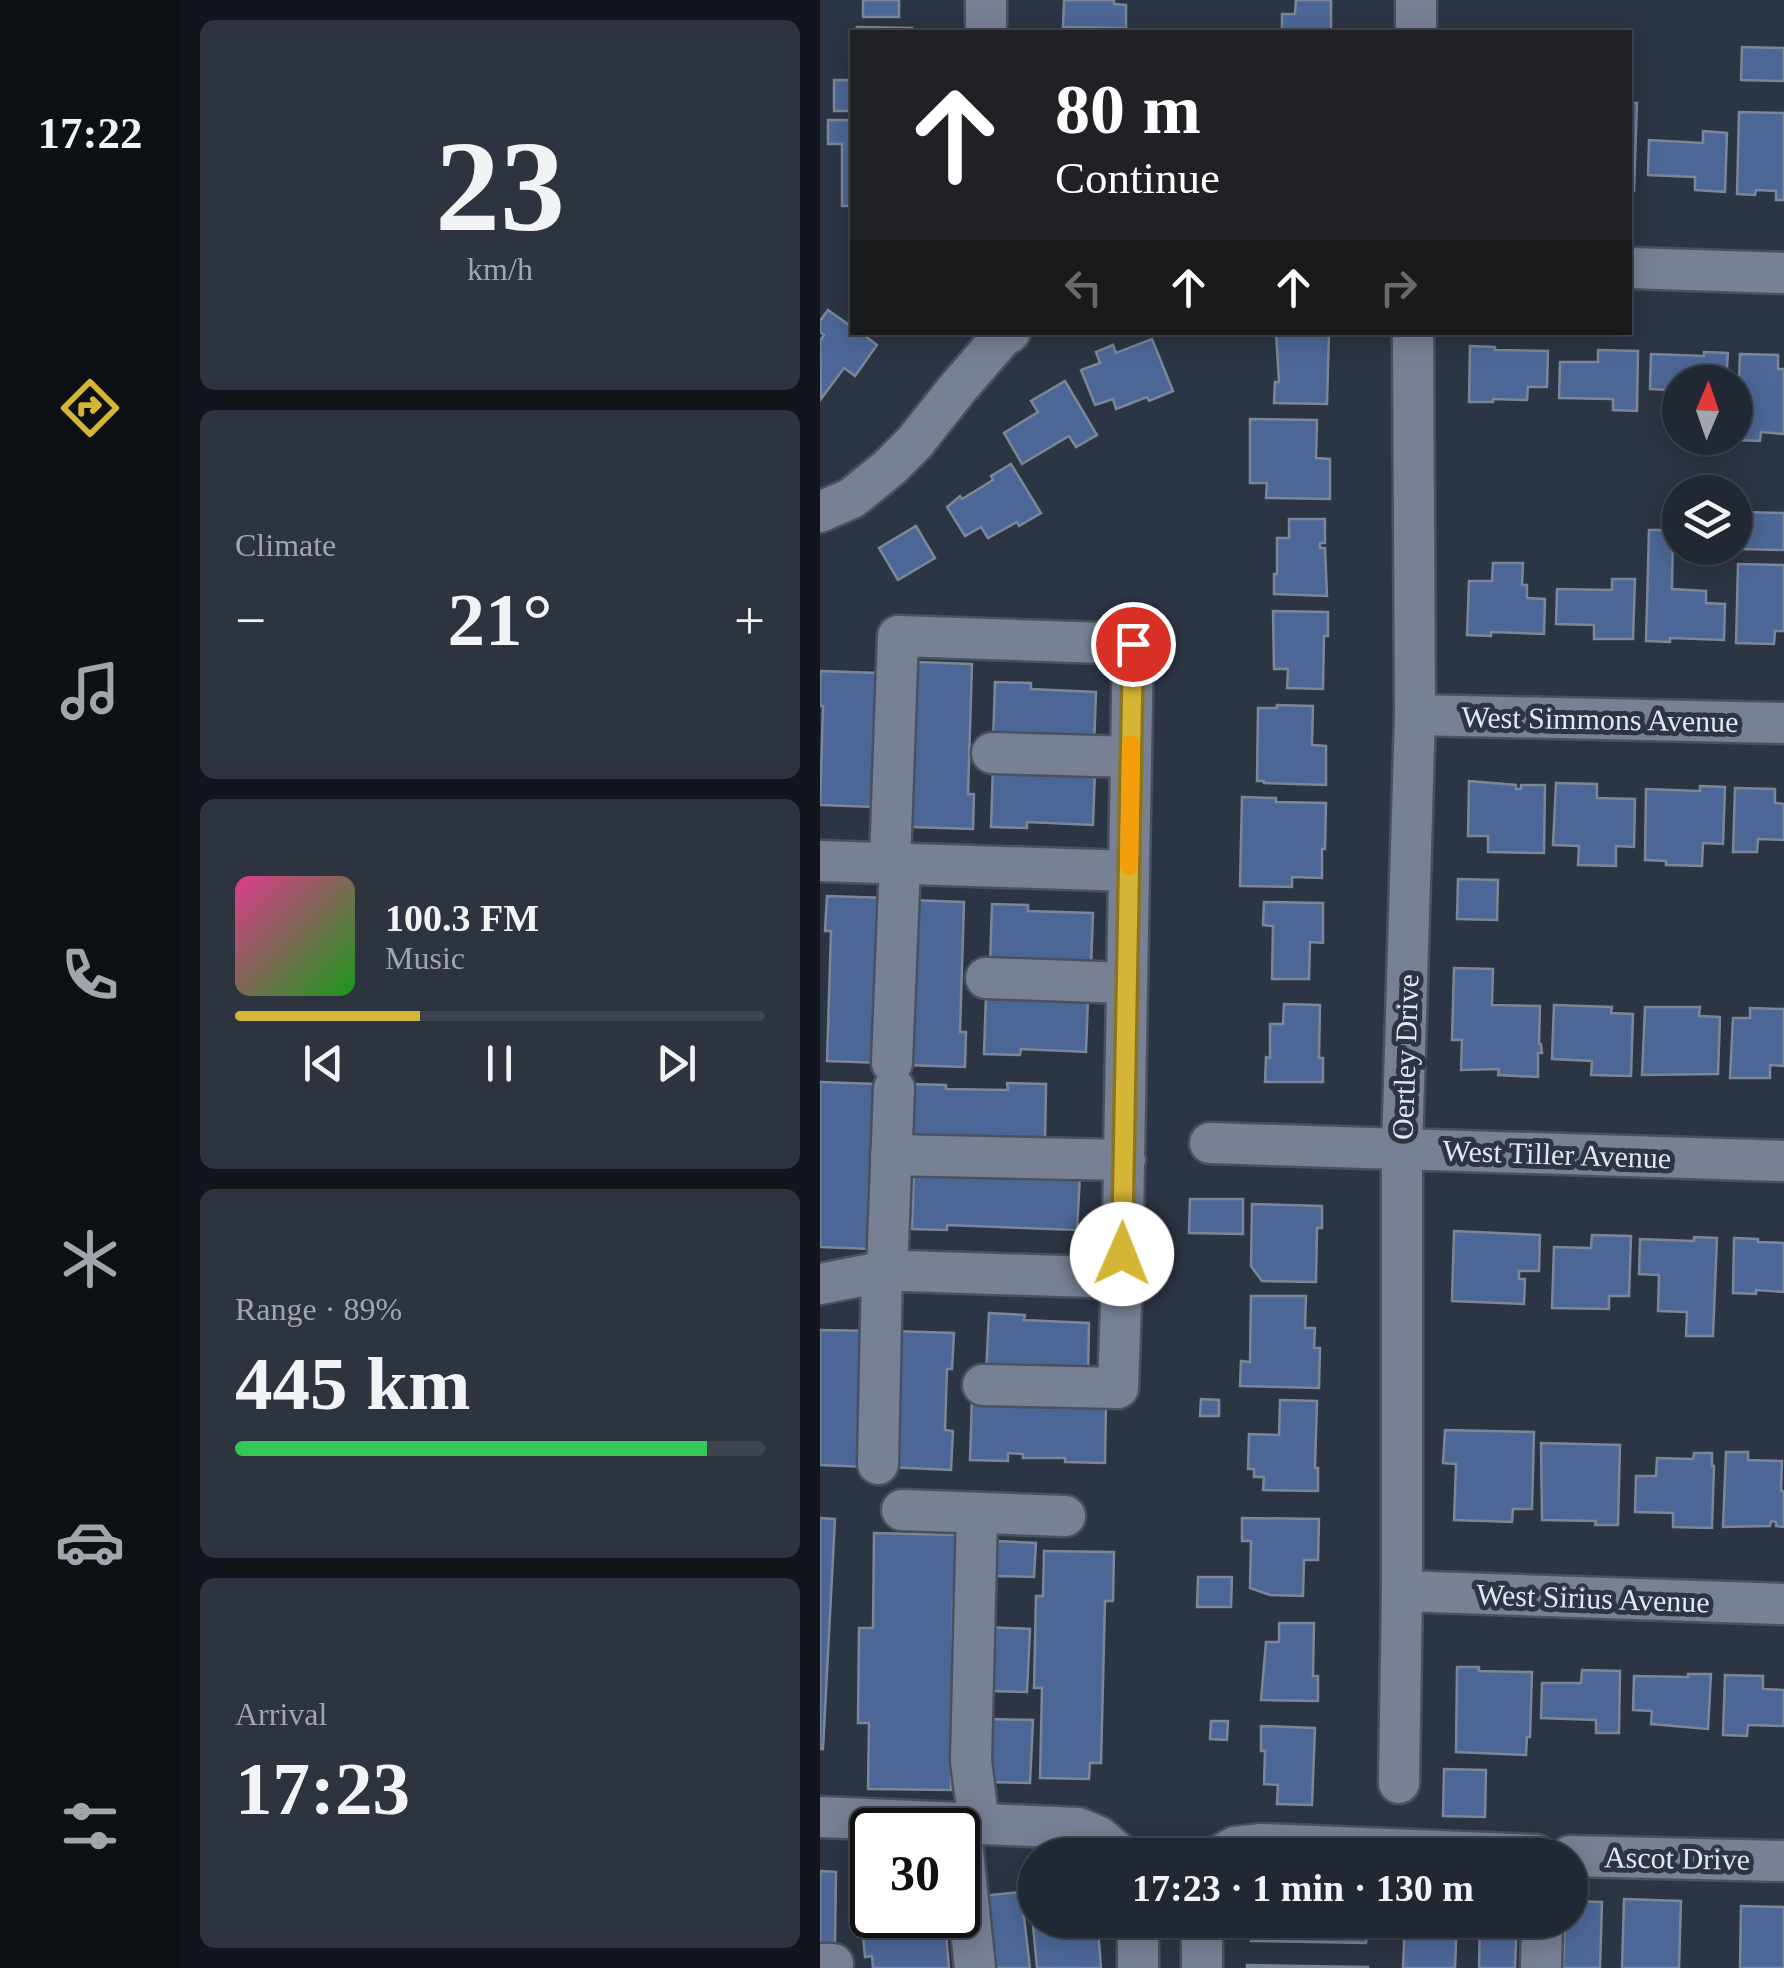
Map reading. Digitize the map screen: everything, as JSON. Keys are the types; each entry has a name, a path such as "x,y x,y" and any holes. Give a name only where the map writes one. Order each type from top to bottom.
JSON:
{"street":[{"path":"986,0 986,30"},
{"path":"1416,0 1416,30"},
{"path":"1632,268 1784,273"},
{"path":"820,512 852,498 890,468 1003,335"},
{"name":"Oertley Drive","path":"1400,1782 1402,1149 1415,715 1413,335"},
{"path":"878,1464 892,1155 898,636 1133,644 1118,1388 983,1384"},
{"name":"West Simmons Avenue","path":"1415,715 1784,723"},
{"path":"992,753 1131,757"},
{"path":"820,861 1129,871"},
{"path":"986,978 1126,983"},
{"name":"West Tiller Avenue","path":"1210,1144 1784,1161"},
{"path":"892,1155 1125,1160"},
{"path":"820,1284 885,1272 1122,1278"},
{"path":"902,1510 1065,1516"},
{"path":"970,1808 977,1513"},
{"name":"West Sirius Avenue","path":"1402,1591 1784,1604"},
{"path":"820,1817 850,1818"},
{"path":"980,1824 1078,1828 1100,1838"},
{"name":"Ascot Drive","path":"1588,1856 1784,1861"},
{"path":"973,1938 974,1968"},
{"path":"1138,1938 1138,1968"},
{"path":"1202,1938 1202,1968"},
{"path":"1541,1968 1542,1938"}],"building":[{"path":"863,0 899,0 899,17 863,17"},
{"path":"1064,0 1114,0 1114,4 1126,5 1126,28 1063,27"},
{"path":"1296,0 1331,0 1331,30 1282,30 1282,14 1295,14"},
{"path":"857,27 912,28 912,30"},
{"path":"1742,47 1784,48 1784,81 1741,80"},
{"path":"834,80 850,80 850,111 834,111"},
{"path":"1632,103 1637,103 1634,191"},
{"path":"1739,112 1784,113 1784,200 1776,200 1776,191 1737,194"},
{"path":"828,120 850,120 850,206 842,206 842,144 828,144"},
{"path":"1703,131 1727,133 1725,192 1695,190 1695,177 1648,175 1649,140 1703,143"},
{"path":"828,310 850,326 850,335 864,335 877,345 855,376 844,368 821,399 820,341 824,335 820,332 820,321"},
{"path":"1276,335 1329,335 1327,404 1274,403 1275,382 1279,382"},
{"path":"1152,339 1173,391 1116,409 1113,399 1095,405 1081,370 1100,363 1096,352 1113,345 1116,353"},
{"path":"1470,346 1548,351 1547,387 1528,387 1527,400 1469,402"},
{"path":"1598,350 1638,351 1637,411 1613,410 1613,399 1559,398 1560,362 1598,362"},
{"path":"1704,352 1728,353 1727,365 1662,365 1662,390 1650,389 1651,354 1704,356"},
{"path":"1740,354 1778,355 1778,369 1784,369 1784,434 1761,432 1760,441 1752,441 1752,365 1740,365"},
{"path":"1065,381 1097,435 1076,447 1069,436 1022,464 1004,433 1038,412 1031,401"},
{"path":"1250,419 1317,420 1316,458 1330,459 1330,499 1266,498 1267,483 1250,483"},
{"path":"1011,464 1041,513 988,538 981,527 965,536 947,507 993,480 991,476"},
{"path":"1752,512 1784,513 1784,550 1752,549"},
{"path":"1289,519 1325,519 1325,543 1320,543 1320,548 1325,548 1327,596 1274,594 1277,538 1289,538"},
{"path":"916,526 935,558 898,580 879,548"},
{"path":"1649,530 1662,530 1662,565 1672,565 1672,589 1706,591 1706,603 1725,604 1724,640 1646,641"},
{"path":"1493,563 1523,563 1522,585 1527,585 1527,598 1545,599 1544,634 1467,635 1469,581 1492,581"},
{"path":"1738,565 1784,565 1784,631 1775,631 1774,644 1736,643"},
{"path":"1612,579 1635,579 1633,639 1594,639 1594,625 1556,624 1557,589 1612,590"},
{"path":"1273,611 1328,612 1323,689 1287,688 1288,669 1274,669"},
{"path":"917,662 972,664 968,794 974,794 973,829 912,827"},
{"path":"820,671 879,673 874,807 820,805"},
{"path":"995,682 1031,683 1031,689 1096,692 1094,747 993,743"},
{"path":"1313,706 1312,745 1326,746 1326,785 1257,781 1258,708"},
{"path":"993,767 1095,770 1093,825 1027,822 1027,828 991,827"},
{"path":"1469,781 1516,785 1516,789 1521,789 1521,785 1545,785 1544,853 1488,852 1488,836 1468,836"},
{"path":"1556,783 1597,784 1597,798 1635,799 1634,847 1616,846 1616,866 1578,865 1579,846 1553,845"},
{"path":"1700,786 1725,787 1723,844 1703,843 1702,866 1645,860 1646,789 1700,791"},
{"path":"1735,788 1775,789 1775,803 1784,804 1784,840 1758,839 1757,852 1733,852"},
{"path":"1242,797 1326,803 1322,878 1292,877 1292,887 1240,886"},
{"path":"1458,879 1498,880 1497,920 1457,919"},
{"path":"827,896 887,898 882,1063 827,1061 831,931 825,931"},
{"path":"909,900 964,902 960,1032 966,1032 965,1067 904,1065"},
{"path":"1264,902 1323,903 1323,943 1310,942 1309,979 1272,979 1273,926 1263,925"},
{"path":"992,904 1028,905 1028,911 1093,913 1091,968 990,964"},
{"path":"1454,968 1493,969 1492,1005 1540,1006 1542,1053 1538,1053 1538,1077 1498,1075 1499,1069 1461,1070 1462,1040 1452,1040"},
{"path":"986,994 1088,997 1086,1052 1021,1049 1020,1055 984,1054"},
{"path":"1284,1004 1320,1005 1319,1058 1323,1058 1323,1082 1265,1082 1270,1024 1283,1024"},
{"path":"1554,1005 1612,1007 1611,1013 1633,1014 1631,1076 1591,1075 1592,1061 1552,1059"},
{"path":"1645,1007 1700,1007 1699,1016 1720,1017 1718,1074 1642,1075"},
{"path":"1750,1008 1784,1009 1784,1066 1770,1065 1770,1078 1730,1078 1733,1018 1750,1018"},
{"path":"820,1082 876,1084 871,1249 820,1247"},
{"path":"1007,1083 1046,1084 1045,1145 910,1143 911,1084 1008,1090"},
{"path":"914,1169 1080,1175 1077,1230 947,1225 947,1230 912,1229"},
{"path":"1190,1199 1243,1199 1243,1234 1189,1233"},
{"path":"1252,1204 1322,1206 1322,1228 1317,1228 1316,1282 1262,1281 1251,1266"},
{"path":"1454,1231 1540,1235 1539,1271 1519,1271 1519,1279 1525,1279 1524,1304 1452,1301"},
{"path":"1592,1235 1631,1236 1629,1296 1609,1296 1609,1309 1552,1308 1554,1247 1591,1248"},
{"path":"1694,1237 1717,1238 1713,1336 1686,1336 1687,1312 1658,1311 1659,1275 1639,1274 1640,1239 1694,1241"},
{"path":"1734,1238 1784,1243 1784,1292 1733,1293"},
{"path":"1251,1296 1306,1296 1305,1328 1315,1328 1314,1348 1320,1348 1319,1388 1240,1386 1241,1361 1250,1362"},
{"path":"989,1313 1025,1315 1024,1320 1089,1323 1088,1377 986,1374"},
{"path":"820,1330 870,1331 865,1467 820,1465"},
{"path":"893,1331 954,1333 952,1369 947,1369 945,1430 953,1431 951,1470 887,1467"},
{"path":"972,1397 1010,1398 1009,1406 1014,1406 1014,1398 1026,1399 1026,1406 1038,1407 1038,1399 1060,1399 1060,1407 1070,1408 1070,1400 1106,1401 1105,1463 1023,1458 1023,1454 1008,1453 1008,1461 970,1460"},
{"path":"1201,1399 1219,1400 1219,1416 1200,1416"},
{"path":"1280,1400 1317,1401 1318,1491 1263,1490 1264,1477 1254,1477 1254,1469 1248,1469 1249,1434 1279,1435"},
{"path":"1445,1430 1534,1432 1532,1509 1513,1509 1512,1522 1454,1520 1456,1464 1443,1463"},
{"path":"1541,1443 1620,1445 1618,1525 1542,1520"},
{"path":"1726,1452 1748,1452 1748,1460 1782,1461 1784,1527 1771,1521 1770,1526 1723,1527"},
{"path":"1694,1453 1712,1453 1712,1528 1673,1527 1673,1513 1635,1512 1636,1476 1656,1476 1657,1458 1693,1459"},
{"path":"820,1518 835,1519 823,1749 820,1749"},
{"path":"1242,1518 1319,1519 1318,1560 1304,1560 1303,1596 1270,1595 1250,1588 1251,1541 1242,1541"},
{"path":"874,1533 961,1535 960,1601 953,1600 951,1790 868,1789 869,1723 858,1723 859,1628 873,1628"},
{"path":"995,1541 1036,1543 1034,1577 994,1576"},
{"path":"1044,1551 1114,1552 1113,1601 1105,1601 1101,1763 1090,1763 1089,1779 1040,1778 1042,1688 1034,1688 1036,1596 1043,1596"},
{"path":"1198,1577 1232,1577 1231,1607 1197,1607"},
{"path":"1279,1623 1314,1623 1313,1676 1318,1676 1318,1701 1261,1700 1266,1642 1279,1642"},
{"path":"988,1627 1030,1629 1027,1692 986,1691"},
{"path":"1457,1667 1532,1672 1526,1755 1456,1752"},
{"path":"1582,1670 1620,1671 1619,1733 1596,1733 1596,1720 1541,1718 1542,1683 1581,1683"},
{"path":"1711,1674 1708,1729 1651,1724 1652,1711 1633,1710 1634,1676"},
{"path":"1725,1675 1763,1676 1763,1689 1784,1690 1784,1726 1748,1725 1747,1736 1723,1735"},
{"path":"991,1719 1033,1720 1030,1783 989,1782"},
{"path":"1211,1721 1228,1721 1227,1740 1210,1739"},
{"path":"1261,1726 1315,1728 1312,1805 1277,1804 1278,1785 1264,1784"},
{"path":"1444,1769 1486,1770 1485,1817 1443,1816"},
{"path":"820,1871 836,1872 835,1946 820,1945"},
{"path":"1018,1892 1018,1938 1026,1938 1030,1968 988,1968 980,1896"},
{"path":"1624,1899 1681,1901 1679,1968 1622,1968"},
{"path":"1588,1902 1602,1902 1600,1968 1563,1968 1564,1938 1588,1938"},
{"path":"1741,1906 1784,1907 1784,1968 1740,1968"},
{"path":"863,1938 946,1938 949,1968 873,1968 872,1956 865,1957"},
{"path":"1034,1938 1099,1938 1101,1968 1037,1968"},
{"path":"1251,1938 1366,1938 1366,1943 1251,1941"},
{"path":"1404,1938 1456,1938 1455,1968 1403,1968"},
{"path":"1480,1938 1516,1938 1515,1968 1479,1968"},
{"path":"1368,1967 1368,1968 1247,1968"}],"slow traffic":[{"path":"1129,866 1131,744"}],"route":[{"path":"1122,1254 1133,644"}]}
